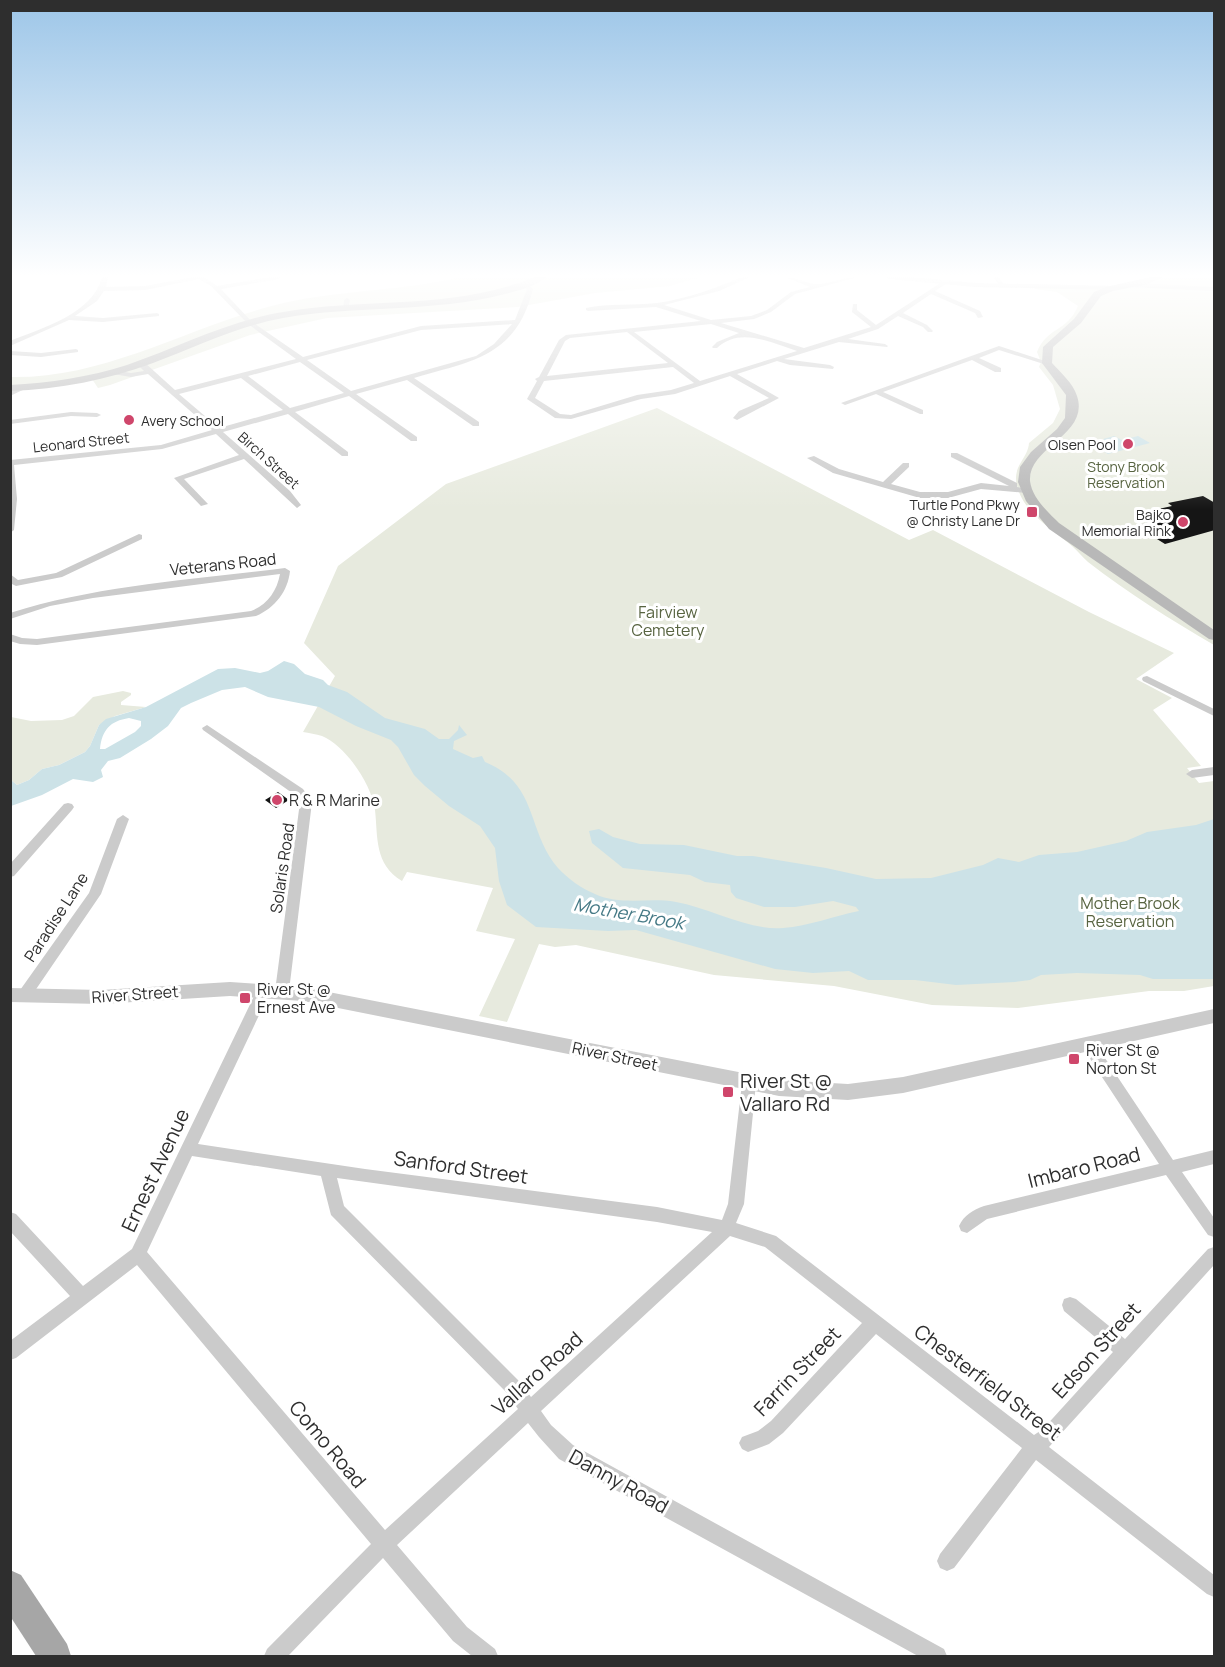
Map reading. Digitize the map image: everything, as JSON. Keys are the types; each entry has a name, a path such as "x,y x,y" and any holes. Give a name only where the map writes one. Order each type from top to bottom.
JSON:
{"main road":[{"path":"10,388 67,382 116,372 165,355"},
{"path":"1048,355 1047,363 1071,393 1073,414 1067,425 1033,455 1024,473 1027,490 1033,504 1061,531 1215,636"},
{"path":"10,1586 55,1656"}],"street":[{"path":"295,355 414,439"},
{"path":"174,393 317,355"},
{"name":"Leonard Street","path":"10,462 156,449 482,355"},
{"path":"553,355 531,396 532,402 564,417 577,417 640,397 672,392 789,355"},
{"path":"660,355 700,384"},
{"path":"845,403 981,355"},
{"path":"1022,355 1047,363"},
{"path":"972,357 998,369"},
{"path":"777,359 790,363 830,367"},
{"name":"Birch Street","path":"141,364 287,493 297,505"},
{"path":"539,379 673,365"},
{"path":"116,372 131,375 150,372"},
{"path":"731,374 775,398 742,412 737,418"},
{"path":"242,375 345,454"},
{"path":"408,377 476,424"},
{"path":"10,394 25,387"},
{"path":"877,392 920,412"},
{"path":"10,422 71,414 97,415"},
{"path":"954,455 1027,490"},
{"path":"204,504 178,478 245,456"},
{"path":"811,458 836,471 931,496 948,495 981,486 1027,490"},
{"path":"10,462 13,499 10,530"},
{"path":"885,485 906,465"},
{"path":"14,580 59,574 139,537"},
{"name":"Veterans Road","path":"10,616 48,604 93,594 285,571 283,584 270,604 261,612 253,614 37,642 20,641 10,637"},
{"path":"1147,679 1215,713"},
{"name":"Solaris Road","path":"207,728 299,792 306,802 282,992"},
{"path":"1192,774 1215,771"},
{"path":"10,873 68,807"},
{"name":"Paradise Lane","path":"17,996 95,894 123,819"},
{"name":"River Street","path":"17,996 93,998 213,989 282,992 339,999 749,1083 803,1091 868,1091 1215,1016"},
{"name":"Ernest Avenue","path":"10,1352 138,1254 264,990"},
{"path":"1088,1044 1170,1168 1215,1230"},
{"name":"Vallaro Road","path":"274,1656 383,1545 726,1229 734,1215 736,1204 749,1083"},
{"name":"Sanford Street","path":"189,1149 680,1218 726,1229"},
{"name":"Imbaro Road","path":"967,1226 984,1213 1215,1157"},
{"name":"Danny Road","path":"327,1170 337,1209 512,1386 545,1431 566,1452 937,1656"},
{"path":"12,1221 82,1297"},
{"name":"Chesterfield Street","path":"726,1229 770,1241 1215,1587"},
{"name":"Como Road","path":"138,1254 460,1634 488,1656"},
{"name":"Edson Street","path":"946,1562 1035,1446 1049,1435 1215,1254"},
{"path":"1070,1305 1125,1351"},
{"name":"Farrin Street","path":"748,1443 763,1438 777,1427 874,1323"}],"green space":[{"path":"131,355 195,355 98,388 92,379 11,392 10,377 46,375"},
{"name":"Stony Brook Reservation","path":"1038,355 1214,355 1214,645 1150,606 1088,562 1032,512 1021,496 1016,479 1018,467 1026,454 1029,443 1053,423 1060,409 1053,385 1039,367 1041,362"},
{"name":"Fairview Cemetery","path":"657,408 909,540 933,530 1089,612 1174,653 1136,679 1172,698 1153,710 1201,766 1187,768 1199,783 1214,781 1214,986 1184,991 1149,991 1018,1008 932,1005 834,986 714,975 576,945 555,947 539,944 507,1022 479,1016 515,939 476,931 493,888 407,872 402,881 386,867 377,840 373,800 363,778 349,757 331,741 322,736 303,732 335,676 304,643 338,566 446,484"},
{"path":"123,691 131,695 121,702 121,705 146,707 115,716 99,725 85,752 59,765 42,769 29,780 17,785 11,780 11,717 31,721 62,720 74,716 93,697"}],"water":[{"path":"1114,436 1122,440 1138,436 1150,443 1108,454 1096,447 1111,444 1103,439"},
{"name":"Mother Brook","path":"284,661 294,664 305,674 347,692 385,718 425,729 439,739 449,739 458,730 459,725 467,735 454,741 453,749 473,758 482,756 485,762 502,771 515,783 530,809 548,854 562,872 585,889 615,900 676,902 757,926 793,927 859,911 856,907 833,901 795,907 764,907 736,898 731,892 730,885 705,882 690,875 623,868 592,843 589,831 599,829 613,837 640,844 684,845 737,856 753,856 826,868 876,879 931,878 983,865 998,858 1019,862 1039,855 1077,852 1126,841 1147,832 1196,825 1214,819 1214,979 1153,979 1140,975 1077,973 1041,975 1030,980 1015,982 956,985 915,980 868,980 849,971 813,973 775,969 636,930 608,931 536,927 507,905 499,881 495,848 480,826 449,806 425,786 414,775 398,747 391,740 356,726 319,707 268,697 245,687 222,690 181,708 168,726 151,739 120,758 108,761 101,770 103,777 93,782 73,779 42,795 11,806 11,780 17,785 29,780 42,769 59,765 85,752 99,725 106,719 146,707 218,669 235,668 260,673","holes":["129,718 141,721 141,726 135,732 105,749 100,749 105,732 112,724"]}],"building":[{"name":"Bajko Memorial Rink","path":"1203,496 1215,503 1215,530 1165,544 1136,526 1165,517 1154,510 1172,506 1168,503"},
{"name":"R & R Marine","path":"278,792 289,800 276,808 265,800"}],"place":[{"name":"Avery School","path":"129,420"},
{"name":"Olsen Pool","path":"1128,444"},
{"name":"Turtle Pond Pkwy @ Christy Lane Dr","path":"1032,512"},
{"name":"Bajko Memorial Rink","path":"1183,522"},
{"name":"R & R Marine","path":"277,800"},
{"name":"River St @ Ernest Ave","path":"245,998"},
{"name":"River St @ Norton St","path":"1074,1059"},
{"name":"River St @ Vallaro Rd","path":"728,1092"}],"park label":[{"name":"Mother Brook Reservation","path":"1130,912"}]}
